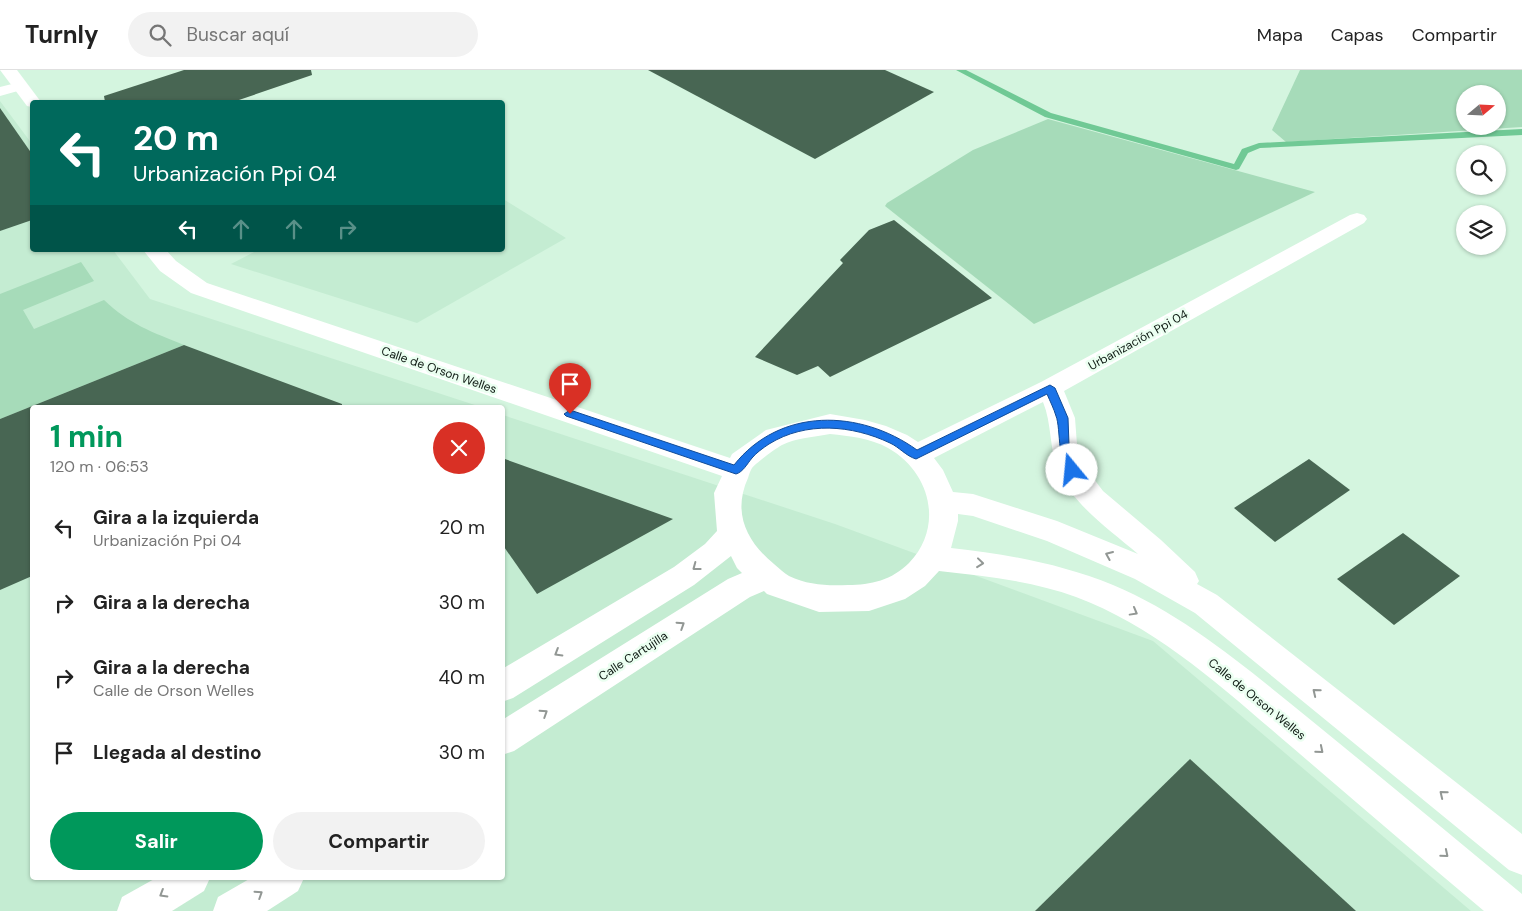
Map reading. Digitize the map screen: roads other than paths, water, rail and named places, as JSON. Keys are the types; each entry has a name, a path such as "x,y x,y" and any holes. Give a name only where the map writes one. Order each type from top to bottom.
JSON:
{"street":[{"path":"8,70 31,100"},
{"name":"Urbanización Ppi 04","path":"916,455 1050,388 1357,219"},
{"name":"Calle de Orson Welles","path":"156,252 168,266 199,288 736,470"},
{"path":"1050,388 1062,418 1064,445 1072,470 1093,499 1151,548 1206,604 1522,857"},
{"path":"830,424 854,426 877,432 898,442 916,455 934,477 944,502 944,531 932,558 916,576 895,589 870,598 843,600 815,598 788,589 765,576 745,557 732,535 726,518 726,502 729,485 736,470 749,454 765,441 785,431 807,426 830,424"},
{"path":"944,502 973,505 1057,533 1145,570 1206,604"},
{"path":"505,685 684,576 715,552 732,535"},
{"name":"Calle de Orson Welles","path":"932,558 987,563 1044,574 1104,595 1158,624 1231,675 1513,911"},
{"name":"Calle Cartujilla","path":"505,737 731,594 765,576"},
{"path":"136,911 188,880"},
{"path":"232,911 282,880"}],"lane":[{"path":"0,92 20,86"}],"waterway":[{"path":"960,70 1048,115 1236,167 1245,151 1259,146 1522,132"}]}
